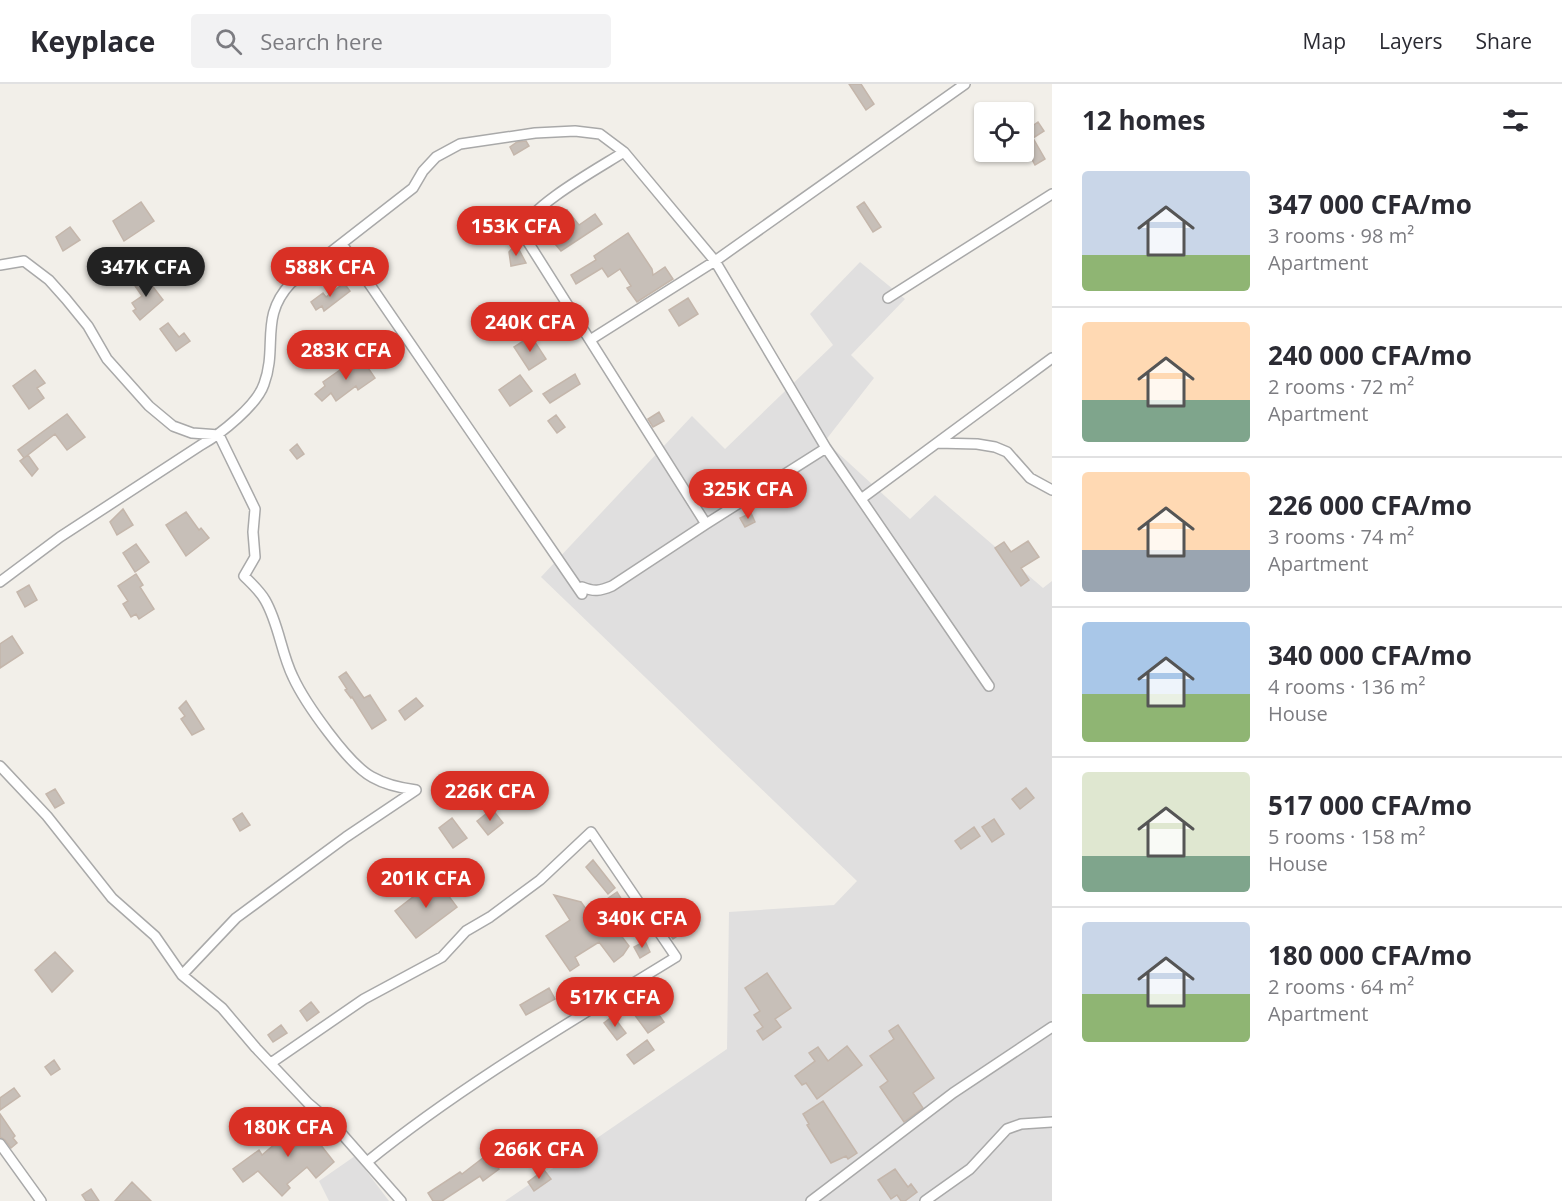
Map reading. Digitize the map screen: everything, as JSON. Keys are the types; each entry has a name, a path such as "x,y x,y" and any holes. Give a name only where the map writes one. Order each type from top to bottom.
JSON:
{"street":[{"path":"590,340 715,261 965,84"},
{"path":"0,582 60,537 219,435 245,410 264,387 271,317 283,291 413,188 423,171 436,157 460,144 535,133 575,131 600,134 624,152 715,261 826,448 989,686"},
{"path":"624,152 543,205 530,216 521,231 706,524"},
{"path":"888,298 1052,195"},
{"path":"342,244 582,594 582,587 591,591 601,591 612,586 826,448"},
{"path":"0,265 24,261 49,279 88,326 107,359 149,406 173,426 192,433 219,435"},
{"path":"861,499 1052,358"},
{"path":"182,975 236,918 336,843 416,790 392,786 370,776 362,769 310,705 292,676 278,630 265,598 244,576 255,557 253,532 255,508 219,435"},
{"path":"937,443 995,447 1007,452 1030,478 1052,490"},
{"path":"0,766 47,816 112,898 155,936 182,975 222,1008 308,1103 334,1125 401,1201"},
{"path":"271,1063 364,999 442,957 466,931 490,917 540,880 591,832 676,957 444,1103 367,1162"},
{"path":"811,1201 953,1092 1052,1027"},
{"path":"925,1201 970,1169 1007,1129 1021,1124 1052,1122"},
{"path":"0,1144 41,1201"}],"shaded area":[{"path":"860,262 905,299 851,355 874,378 825,441 910,519 935,495 1043,588 1052,581 1052,1201 505,1201 727,1049 729,912 834,905 857,881 541,577 692,416 725,449 833,345 810,314"},
{"path":"355,1156 389,1201 329,1201 319,1181"}],"building":[{"path":"849,84 861,84 874,104 866,110"},
{"path":"1038,122 1044,131 1034,137 1034,125"},
{"path":"1034,140 1045,159 1035,165 1033,162"},
{"path":"526,141 529,146 514,155 510,147 517,142"},
{"path":"141,202 154,221 124,241 113,221"},
{"path":"864,202 881,227 873,232 857,207"},
{"path":"567,210 579,225 595,214 602,224 561,251 550,238 547,241 540,233"},
{"path":"70,227 80,240 63,251 56,237"},
{"path":"628,233 652,269 653,275 665,267 673,279 637,302 627,288 631,286 620,269 608,277 602,268 576,284 571,275 596,260 594,256"},
{"path":"516,244 526,263 511,266 509,252"},
{"path":"178,260 186,270 174,278 168,268"},
{"path":"144,275 163,300 140,320 133,311 136,309 132,303 142,296 133,283"},
{"path":"344,283 350,291 324,311 322,306 316,310 311,302 323,293 326,297"},
{"path":"688,298 698,314 679,326 669,310"},
{"path":"168,323 179,337 184,333 190,341 176,351 160,329"},
{"path":"531,336 546,359 529,370 514,347"},
{"path":"364,362 375,378 358,390 356,386 336,401 331,393 322,401 315,394 325,386 323,382 350,363 354,369"},
{"path":"35,370 45,383 37,388 44,398 29,409 13,386"},
{"path":"575,374 580,384 550,403 543,394"},
{"path":"520,375 532,391 510,406 499,390"},
{"path":"659,412 664,421 653,427 648,419"},
{"path":"67,414 85,437 67,450 55,434 24,458 18,450"},
{"path":"556,415 565,427 557,433 548,421"},
{"path":"297,444 304,454 297,459 290,450"},
{"path":"28,455 38,469 32,476 20,461"},
{"path":"123,509 133,525 117,535 110,522"},
{"path":"186,512 199,530 201,528 209,538 186,556 166,525"},
{"path":"751,513 755,522 745,527 740,518"},
{"path":"1028,541 1039,557 1021,568 1029,580 1021,586 995,548 1004,542 1011,552"},
{"path":"136,544 149,562 135,572 123,553"},
{"path":"136,574 143,585 140,587 154,609 139,619 136,614 131,617 123,604 128,601 118,586"},
{"path":"29,585 37,600 25,607 17,592"},
{"path":"12,636 23,653 0,668 0,644"},
{"path":"346,672 364,698 370,695 386,720 372,729 345,690 347,689 339,677"},
{"path":"416,698 423,706 405,720 399,711"},
{"path":"186,701 204,729 192,735 181,719 185,716 179,708"},
{"path":"1026,788 1034,798 1020,809 1012,799"},
{"path":"55,789 64,803 55,808 46,794"},
{"path":"492,809 503,823 488,835 477,821"},
{"path":"242,813 250,825 240,831 233,819"},
{"path":"452,818 467,838 453,848 439,828"},
{"path":"994,819 1004,834 992,842 982,827"},
{"path":"974,827 980,836 961,849 955,841"},
{"path":"593,860 615,888 608,894 586,867"},
{"path":"436,879 457,907 416,938 395,911"},
{"path":"617,892 625,905 607,917 629,946 614,962 599,942 575,957 579,965 570,971 546,936 570,920 554,895 581,902 588,912"},
{"path":"671,913 683,932 673,939 661,920"},
{"path":"645,941 650,952 640,958 634,947"},
{"path":"55,952 73,971 52,992 35,970"},
{"path":"767,973 791,1008 775,1019 781,1027 763,1040 757,1031 763,1027 754,1015 760,1011 745,988"},
{"path":"549,988 555,999 526,1015 520,1005"},
{"path":"311,1002 319,1012 307,1021 300,1011"},
{"path":"646,1002 648,1004 650,1002 664,1022 648,1033 634,1014 639,1010 637,1008"},
{"path":"613,1016 626,1033 617,1040 604,1023"},
{"path":"281,1025 287,1033 273,1042 268,1035"},
{"path":"898,1025 934,1078 913,1093 923,1108 904,1122 880,1087 888,1081 870,1056 894,1039 889,1031"},
{"path":"647,1040 654,1050 634,1064 627,1055"},
{"path":"847,1046 862,1065 817,1099 806,1083 802,1085 795,1076 815,1061 809,1053 818,1047 828,1061"},
{"path":"54,1060 60,1069 51,1075 45,1067"},
{"path":"14,1088 20,1096 0,1110 0,1098"},
{"path":"823,1101 857,1153 848,1159 846,1156 831,1163 807,1125 809,1124 803,1114"},
{"path":"0,1114 15,1136 13,1138 17,1143 11,1148 0,1137"},
{"path":"298,1116 334,1162 316,1178 307,1167 287,1184 290,1188 282,1196 258,1171 243,1182 233,1169 259,1150 262,1155 284,1136 282,1133"},
{"path":"519,1135 528,1150 513,1159 504,1144"},
{"path":"488,1154 499,1169 483,1181 480,1176 442,1201 433,1201 428,1193 460,1172 462,1174"},
{"path":"895,1169 908,1187 911,1184 917,1192 905,1201 901,1201 897,1195 891,1199 878,1180"},
{"path":"544,1170 551,1179 534,1191 528,1182"},
{"path":"132,1182 151,1201 115,1201"},
{"path":"91,1189 99,1201 86,1201 82,1195"}]}
